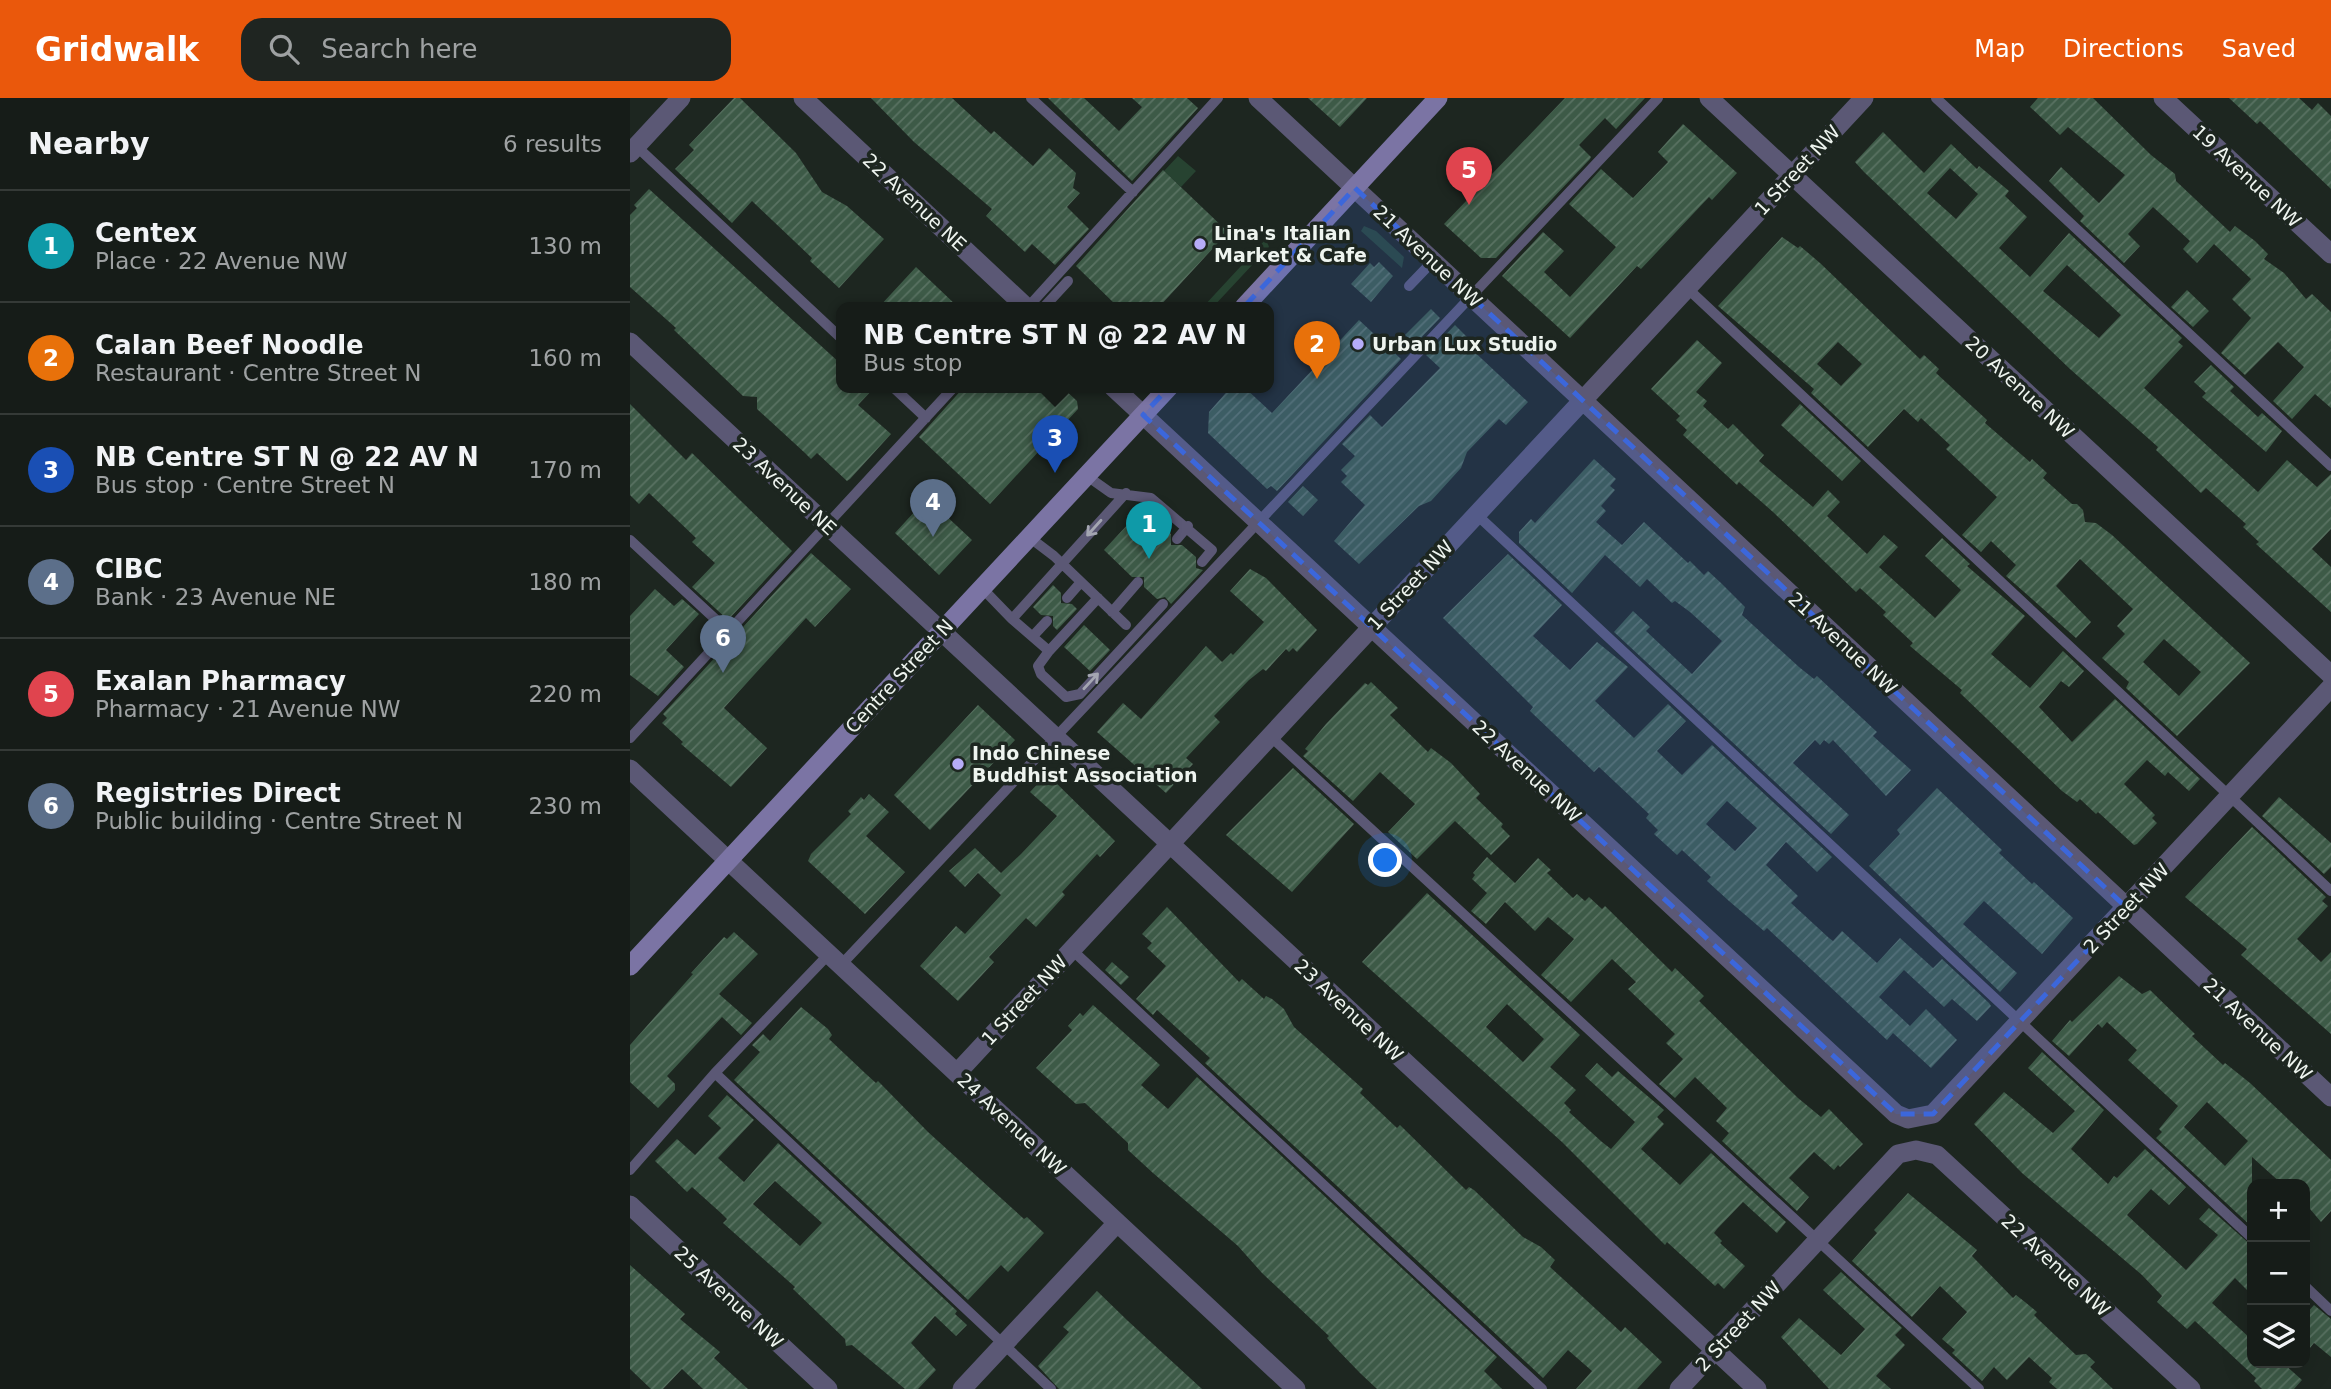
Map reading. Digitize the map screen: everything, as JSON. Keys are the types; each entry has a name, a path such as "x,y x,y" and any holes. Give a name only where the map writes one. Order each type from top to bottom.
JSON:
{"main road":[{"path":"1249,302 1438,98"},
{"name":"Centre Street N","path":"630,966 1163,393"}],"street":[{"path":"632,146 681,98"},
{"name":"22 Avenue NE","path":"803,98 1022,302"},
{"name":"21 Avenue NW","path":"1258,98 2331,1097"},
{"name":"20 Avenue NW","path":"1709,98 2331,675"},
{"name":"1 Street NW","path":"957,1073 1864,98"},
{"name":"19 Avenue NW","path":"2164,98 2331,254"},
{"name":"23 Avenue NE","path":"630,342 941,630"},
{"path":"1119,393 1143,415"},
{"name":"22 Avenue NW","path":"1143,415 1896,1114 1915,1118"},
{"name":"23 Avenue NW","path":"941,630 1757,1389"},
{"name":"2 Street NW","path":"1915,1118 1933,1114 2331,687"},
{"name":"24 Avenue NW","path":"630,769 1296,1389"},
{"name":"2 Street NW","path":"1679,1389 1898,1154 1916,1150"},
{"name":"22 Avenue NW","path":"1916,1150 1937,1155 2190,1389"},
{"name":"25 Avenue NW","path":"630,1205 828,1389"},
{"path":"962,1389 1117,1223"}],"lane":[{"path":"1031,98 1133,192"},
{"path":"1032,302 1218,98"},
{"path":"630,1170 715,1073 835,959 1056,737 1658,98"},
{"path":"1936,98 2331,466"},
{"path":"632,146 836,333"},
{"path":"1409,286 1433,261"},
{"path":"1049,302 1068,281"},
{"path":"1687,288 2331,891"},
{"path":"899,393 926,418"},
{"path":"630,738 949,393"},
{"path":"1087,476 1111,493 1151,498 1188,526 1212,550 1202,562"},
{"path":"1012,619 1126,493"},
{"path":"1476,514 2247,1233"},
{"path":"1177,539 1188,526"},
{"path":"1029,537 1062,564 1126,625"},
{"path":"630,540 727,630"},
{"path":"1067,598 1081,582"},
{"path":"1112,612 1138,582"},
{"path":"982,588 1049,651"},
{"path":"1098,598 1038,666 1041,674 1066,697 1080,694 1163,604"},
{"path":"1033,636 1047,621"},
{"path":"1270,737 1979,1389"},
{"path":"1072,949 1542,1389"},
{"path":"715,1073 1051,1389"},
{"path":"2310,1291 2331,1311"}],"highlighted area":[{"path":"1355,188 2127,908 1933,1114 1896,1114 1143,415"}],"green space":[{"path":"1178,156 1196,171 1181,187 1164,171"},
{"path":"1364,226 1376,231 1404,257 1402,268 1361,231"},
{"path":"1266,239 1269,247 1218,302 1208,302"}],"building":[{"path":"734,98 740,98 796,153 822,192 847,206 884,239 839,288 810,261 812,258 752,201 732,223 675,169 694,150 689,145"},
{"path":"871,98 952,98 991,134 994,131 1033,166 1049,148 1076,173 1073,188 1080,193 1067,207 1089,229 1055,265 1032,244 1025,252 986,216 992,209 914,142"},
{"path":"1048,98 1084,98 1119,131 1142,107 1132,98 1187,98 1198,108 1132,181"},
{"path":"1308,98 1367,98 1340,127"},
{"path":"1565,98 1645,98 1616,129 1605,118 1579,145 1590,159 1496,258 1481,258 1444,224"},
{"path":"2038,98 2093,98 2151,155 2175,174 2176,181 2230,232 2235,226 2255,241 2268,254 2264,259 2284,273 2306,299 2312,294 2331,312 2331,408 2315,394 2292,419 2273,401 2304,367 2278,342 2245,375 2221,353 2251,318 2232,299 2251,279 2214,244 2197,263 2183,249 2190,241 2153,207 2128,234 2140,246 2124,263 2080,221 2084,216 2049,181 2061,167 2099,203 2125,175 2068,127 2060,135 2030,107"},
{"path":"2229,98 2299,98 2312,110 2318,103 2331,116 2331,189 2260,121 2257,124"},
{"path":"1683,124 1737,173 1712,200 1709,197 1641,269 1637,266 1570,338 1502,276 1543,232 1564,251 1544,272 1570,297 1616,247 1569,204 1601,169 1633,198 1668,162 1658,152"},
{"path":"1883,132 1924,173 1951,144 1977,169 1979,166 2009,191 2005,196 2027,217 1999,248 2030,277 2069,233 2182,338 2178,342 2183,346 2144,388 2258,492 2287,460 2317,487 2331,474 2331,529 2312,549 2331,567 2331,612 2256,544 2259,542 2243,527 2246,524 2206,488 2201,493 2156,450 2158,447 2070,369 1855,162","holes":["1950,168 1978,194 1956,219 1927,193","2067,265 2121,315 2099,338 2043,291"]},
{"path":"1163,170 1228,232 1164,302 1113,302 1076,266"},
{"path":"649,189 836,360 836,393 869,393 858,405 891,434 850,479 847,481 817,453 811,459 757,409 757,397 743,396 674,330 676,328 630,287 630,215 637,208 634,205"},
{"path":"1782,237 1798,248 1800,246 1920,359 1924,355 1939,369 1936,373 1987,420 1985,423 2030,462 2032,459 2047,473 2043,478 2072,504 2077,504 2083,510 2085,522 2096,523 2112,535 2250,663 2177,736 2126,688 2129,682 2102,658 2125,634 2117,626 2133,609 2080,559 2056,586 2091,622 2076,638 2006,576 2016,565 1991,541 1981,552 1962,535 1997,497 1946,449 1950,445 1921,418 1918,422 1904,409 1868,447 1811,393 1814,389 1718,306","holes":["1838,342 1862,364 1841,386 1817,364","2164,639 2201,672 2179,696 2143,662"]},
{"path":"1379,262 1393,276 1371,302 1351,284 1370,263 1374,267"},
{"path":"916,267 953,302 884,302"},
{"path":"2187,290 2209,311 2193,327 2171,307"},
{"path":"1431,309 1440,318 1415,344 1405,335"},
{"path":"1359,320 1401,359 1277,491 1271,486 1267,489 1208,433 1209,412 1226,393 1250,393 1272,413"},
{"path":"1455,325 1470,340 1466,344 1528,402 1506,425 1499,419 1467,452 1461,468 1431,501 1419,506 1359,564 1334,541 1365,505 1341,482 1347,476 1341,470 1355,456 1342,444 1370,415 1382,427 1440,368 1426,355"},
{"path":"1697,340 1722,363 1696,392 1707,401 1703,406 1728,429 1733,424 1764,455 1759,461 1813,507 1828,490 1840,502 1827,516 1867,554 1884,535 1898,547 1879,567 1935,618 1961,590 1925,556 1942,538 1970,564 1967,566 2025,616 1991,654 2030,688 2063,651 2084,671 2069,687 2061,681 2039,707 2072,742 2115,699 2200,779 2189,791 2168,772 2165,776 2147,760 2124,784 2155,815 2152,818 2157,823 2137,844 2134,845 2080,799 2077,802 2062,791 1960,693 1962,690 1910,646 1913,643 1883,615 1886,612 1860,588 1856,592 1773,512 1739,482 1737,485 1683,435 1687,430 1676,420 1680,416 1651,389"},
{"path":"2211,365 2234,387 2230,391 2258,417 2262,413 2282,431 2266,452 2202,397 2206,393 2194,382"},
{"path":"959,393 1068,393 1077,401 1078,409 990,504 919,437"},
{"path":"630,404 686,460 692,453 792,551 728,620 692,587 715,563 692,542 696,538 649,493 639,504 630,495"},
{"path":"1800,404 1861,461 1842,481 1781,425"},
{"path":"1594,459 1616,479 1610,486 1615,490 1601,506 1606,511 1596,522 1622,545 1644,522 1688,563 1690,561 1704,575 1708,571 1721,583 1745,607 1742,615 1799,667 1814,679 1817,676 1877,732 1873,736 1911,770 1886,796 1833,740 1829,744 1824,740 1820,745 1815,740 1793,763 1849,815 1831,834 1614,632 1633,611 1650,627 1646,631 1692,674 1722,641 1690,612 1675,601 1672,603 1647,579 1640,587 1605,555 1572,593 1519,543 1519,532 1531,519 1535,523"},
{"path":"1303,486 1318,500 1303,516 1288,502"},
{"path":"927,498 972,540 939,575 895,533"},
{"path":"1143,508 1171,534 1171,545 1182,545 1196,557 1196,568 1203,570 1171,604 1165,597 1157,599 1144,587 1144,577 1132,577 1104,550"},
{"path":"811,553 851,589 815,627 806,618 724,708 767,748 731,787 681,744 683,742 662,723 667,718 663,714"},
{"path":"1508,554 1562,605 1533,636 1570,670 1597,642 1628,667 1595,701 1634,738 1668,704 1686,721 1657,751 1682,775 1712,745 1832,857 1817,872 1786,842 1766,865 1798,896 1791,903 1833,941 1842,931 1877,963 1900,938 1933,968 1942,959 1991,1006 1977,1021 1952,999 1944,1007 1904,970 1879,997 1910,1026 1926,1009 1957,1040 1931,1068 1893,1033 1887,1040 1767,928 1764,931 1707,881 1711,877 1682,850 1677,855 1654,834 1658,830 1646,818 1649,814 1599,767 1594,772 1530,711 1533,707 1443,618","holes":["1727,801 1757,828 1735,851 1706,824"]},
{"path":"1250,569 1266,578 1317,630 1297,652 1293,648 1289,652 1286,649 1266,671 1263,669 1249,680 1214,716 1220,722 1186,758 1193,764 1166,793 1097,732 1123,703 1141,719 1206,646 1222,662 1231,653 1233,655 1264,622 1230,591"},
{"path":"1053,585 1061,593 1061,603 1072,604 1077,609 1057,630 1053,626 1053,616 1041,615 1033,607"},
{"path":"655,589 674,606 682,599 699,614 666,650 684,667 658,696 630,675 630,616"},
{"path":"1084,625 1110,650 1090,671 1064,647"},
{"path":"1371,682 1398,708 1390,715 1428,752 1431,748 1451,763 1480,794 1476,798 1503,824 1501,827 1510,836 1491,855 1455,821 1417,859 1388,832 1415,804 1380,772 1353,801 1303,756 1308,751 1305,749 1326,724 1365,683 1368,685"},
{"name":"Indo Chinese Buddhist Association","path":"978,705 1015,740 930,830 894,795"},
{"path":"1293,768 1354,824 1292,892 1226,835"},
{"path":"1047,774 1115,841 1100,857 1097,854 1062,892 1065,895 1036,927 1026,918 989,957 994,962 958,1001 920,966 956,926 965,934 1001,895 978,873 965,887 949,871 975,848 1001,873 1021,854 1057,816 1030,792"},
{"path":"1937,788 2002,850 1999,853 2073,918 2042,954 1984,901 1963,924 2017,973 2000,992 1869,866 1900,834 1897,830"},
{"path":"869,794 889,812 866,836 905,872 865,914 808,861 811,854 851,814 848,811 861,797 864,800"},
{"path":"2279,797 2331,843 2331,867 2324,874 2262,816"},
{"path":"2252,827 2326,897 2322,901 2328,906 2297,939 2321,962 2331,952 2331,1034 2241,955 2247,949 2185,897"},
{"path":"1487,857 1515,883 1538,858 1551,870 1547,873 1573,898 1577,894 1585,901 1589,897 1602,909 1605,906 1672,972 1675,968 1704,996 1699,1001 1798,1098 1821,1117 1829,1109 1863,1144 1834,1170 1814,1152 1789,1178 1809,1197 1797,1211 1722,1141 1729,1133 1716,1121 1727,1108 1695,1077 1675,1098 1659,1084 1683,1059 1666,1043 1675,1034 1628,989 1636,982 1612,959 1571,1002 1541,975 1574,939 1548,917 1535,931 1505,902 1486,924 1471,911 1487,893 1472,879 1475,875 1473,873"},
{"path":"1427,893 1580,1035 1550,1067 1576,1090 1564,1103 1571,1110 1569,1112 1611,1149 1635,1122 1585,1076 1597,1063 1612,1077 1618,1071 1664,1110 1657,1117 1664,1124 1641,1149 1680,1185 1711,1153 1786,1222 1777,1233 1743,1202 1714,1233 1722,1241 1720,1243 1745,1266 1724,1289 1718,1283 1715,1286 1667,1242 1665,1245 1562,1142 1362,962","holes":["1507,1004 1544,1039 1523,1062 1486,1027"]},
{"path":"1167,907 1239,982 1242,979 1264,999 1266,996 1272,999 1284,1009 1294,1027 1363,1089 1360,1093 1397,1128 1400,1125 1466,1190 1469,1187 1474,1190 1523,1237 1541,1247 1555,1260 1550,1267 1621,1332 1625,1327 1662,1362 1637,1389 1576,1389 1592,1371 1568,1350 1543,1378 1205,1063 1210,1058 1157,1010 1153,1015 1136,999 1166,966 1147,948 1152,943 1142,934"},
{"path":"734,932 758,954 719,994 752,1023 741,1035 722,1017 667,1076 675,1084 675,1090 658,1108 630,1082 630,1045 724,937 727,939"},
{"path":"1112,962 1129,977 1121,985 1105,970"},
{"path":"2119,976 2142,994 2150,990 2195,1034 2192,1036 2223,1065 2225,1063 2250,1083 2331,1160 2331,1211 2321,1222 2310,1209 2310,1179 2276,1179 2252,1157 2252,1179 2247,1179 2247,1222 2156,1138 2162,1132 2159,1129 2178,1106 2128,1060 2137,1050 2107,1022 2102,1028 2098,1024 2069,1056 2052,1041 2070,1020 2072,1022","holes":["2207,1102 2248,1141 2225,1166 2184,1127"]},
{"path":"1093,1005 1160,1065 1141,1085 1168,1109 1197,1077 1497,1357 1484,1371 1502,1389 1377,1389 1333,1345 1327,1338 1329,1336 1262,1273 1238,1246 1128,1150 1128,1143 1085,1103 1076,1104 1036,1068 1072,1030 1068,1026 1080,1013 1083,1016"},
{"path":"801,1007 828,1029 832,1035 829,1039 876,1083 878,1081 928,1132 1024,1219 1027,1217 1044,1233 1008,1272 1001,1265 968,1300 734,1080 760,1052 752,1045 763,1034 770,1041"},
{"path":"2042,1052 2104,1110 2071,1149 2108,1184 2145,1149 2186,1187 2169,1205 2151,1189 2127,1215 2186,1270 2218,1235 2199,1219 2209,1208 2247,1242 2247,1290 2235,1278 2212,1303 2247,1335 2247,1368 2289,1368 2302,1380 2294,1389 2262,1389 2254,1381 2256,1378 2195,1321 2187,1329 2157,1302 2162,1296 2142,1275 2022,1173 1974,1124 2004,1092 2053,1133 2075,1111 2028,1068"},
{"path":"727,1095 754,1120 718,1158 744,1182 778,1143 957,1311 955,1314 967,1325 956,1336 935,1316 911,1343 936,1370 918,1389 905,1389 852,1345 846,1346 845,1339 793,1289 795,1287 723,1223 727,1219 722,1214 692,1187 687,1192 655,1161 677,1139 695,1155 721,1128 708,1116","holes":["775,1181 822,1223 800,1246 753,1204"]},
{"path":"1908,1193 1977,1250 1972,1256 2013,1298 2016,1295 2037,1312 2034,1315 2076,1355 2086,1354 2095,1362 2090,1367 2113,1389 2057,1389 2049,1382 2052,1378 2029,1357 2007,1380 1994,1367 1982,1381 1952,1353 1955,1350 1942,1339 1967,1312 1940,1286 1912,1317 1852,1261 1877,1233 1874,1230"},
{"path":"630,1265 685,1314 680,1319 720,1352 714,1358 748,1389 703,1389 682,1369 663,1389 651,1389 630,1369"},
{"path":"1841,1272 1902,1328 1895,1335 1905,1345 1876,1376 1891,1389 1829,1389 1781,1337 1799,1318 1841,1355 1865,1329 1823,1290"},
{"path":"1097,1291 1202,1389 1059,1389 1038,1366 1069,1332 1063,1327"},
{"path":"2314,1305 2331,1319 2331,1357 2314,1343 2310,1348 2310,1309"}],"place":[{"name":"Exalan Pharmacy","path":"1469,205"},
{"name":"Lina's Italian Market & Cafe","path":"1200,244"},
{"name":"Urban Lux Studio","path":"1358,344"},
{"name":"Calan Beef Noodle","path":"1317,379"},
{"name":"NB Centre ST N @ 22 AV N","path":"1055,473"},
{"name":"CIBC","path":"933,537"},
{"name":"Centex","path":"1149,559"},
{"name":"Registries Direct","path":"723,673"},
{"name":"Indo Chinese Buddhist Association","path":"958,764"}]}
